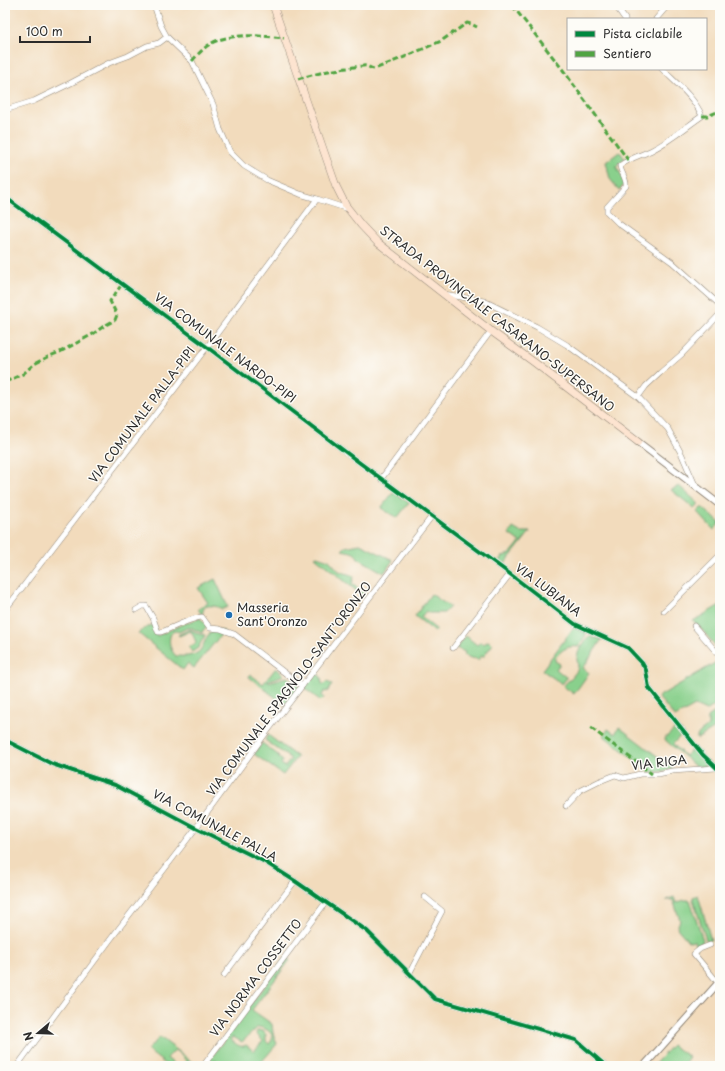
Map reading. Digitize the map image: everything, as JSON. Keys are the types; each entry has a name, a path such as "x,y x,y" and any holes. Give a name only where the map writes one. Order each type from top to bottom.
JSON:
{"main road":[{"name":"STRADA PROVINCIALE CASARANO-SUPERSANO","path":"273,5 336,186 348,209 361,225 377,242 491,331 638,442"}],"street":[{"path":"154,5 161,26 167,37 192,61 213,104 220,129 230,152 244,166 267,180 300,194 348,209"},
{"path":"615,5 624,18"},
{"path":"657,18 668,5"},
{"path":"5,110 34,101 109,63 128,56 147,46 159,43 167,37"},
{"path":"663,70 689,96 702,116 664,143 620,165 620,169 626,180 626,184 607,207 607,210 618,223 672,262 720,305"},
{"name":"VIA COMUNALE NARDO-PIPI","path":"5,197 432,516"},
{"name":"VIA COMUNALE PALLA-PIPI","path":"5,610 207,347 317,199"},
{"path":"444,294 484,301 537,327 567,345 638,397 668,429 682,455 695,486"},
{"path":"638,397 646,386 682,354 720,314"},
{"path":"381,479 491,331"},
{"path":"638,442 720,505"},
{"name":"VIA LUBIANA","path":"432,516 575,624 628,648 642,663 646,670 650,688 703,755 719,768"},
{"name":"VIA COMUNALE SPAGNOLO-SANT'ORONZO","path":"17,1066 263,737 432,516"},
{"path":"664,611 720,555"},
{"path":"453,648 510,574"},
{"path":"136,610 146,606 153,618 158,632 202,617 210,628 220,629 234,634 302,686"},
{"path":"694,626 719,653"},
{"name":"VIA COMUNALE PALLA","path":"5,740 52,764 116,785 196,828 265,862 367,931 435,998 576,1040 606,1066"},
{"name":"VIA RIGA","path":"566,806 580,791 615,775 624,778 640,774 658,774 672,771 719,768"},
{"path":"224,975 294,881"},
{"path":"409,974 442,911 425,897"},
{"name":"VIA NORMA COSSETTO","path":"203,1066 326,902"},
{"path":"644,1066 719,983 694,954 700,949 710,945"}],"green space":[{"path":"619,152 625,159 616,166 623,178 624,185 619,190 610,179 606,162"},
{"path":"679,486 698,503 694,509 671,490"},
{"path":"395,492 409,503 397,518 381,508"},
{"path":"703,508 720,523 714,530 697,512"},
{"path":"513,528 520,532 530,532 503,566 500,564 500,561 503,556 510,554 520,542 509,534"},
{"path":"360,544 393,560 384,573 358,558 353,553 342,550 345,547"},
{"path":"317,556 329,560 339,571 354,576 352,584 366,594 364,597 315,557"},
{"path":"215,579 228,607 222,609 215,606 208,606 204,608 202,615 198,609 208,603 198,588"},
{"path":"431,594 450,607 444,613 429,613 426,611 421,617 437,630 435,632 415,616"},
{"path":"720,605 720,647 718,649 693,621"},
{"path":"200,618 208,627 203,630 202,633 192,628 187,628 179,632 172,632 169,642 172,651 176,656 188,656 198,653 211,632 224,631 194,668 188,663 183,670 138,633 154,624 157,636"},
{"path":"574,627 586,632 585,637 578,647 565,649 555,658 555,661 560,664 556,669 567,678 562,684 542,670"},
{"path":"188,630 205,635 198,648 192,652 188,647 196,642 191,631 179,636 178,635"},
{"path":"466,636 477,645 481,642 484,644 488,641 493,644 483,657 481,656 478,660 473,659 464,655 465,652 456,648"},
{"path":"590,636 602,639 583,668 589,673 574,694 563,686 577,670 578,652"},
{"path":"720,660 720,702 706,711 695,706 675,717 658,697"},
{"path":"276,668 284,675 267,681 269,682 287,677 300,686 285,705 249,677 250,674 263,684"},
{"path":"316,673 321,677 322,684 327,681 332,685 327,692 325,691 322,695 324,698 321,701 304,688"},
{"path":"720,709 720,725 697,739 699,733 708,726 708,717"},
{"path":"619,727 674,769 650,772 604,736 608,729 615,734"},
{"path":"677,727 683,733 673,744 685,756 694,748 703,759 712,766 696,767 664,739"},
{"path":"268,735 297,757 283,775 254,754 262,743 278,755 283,761 281,764 285,767 291,759 265,740"},
{"path":"698,895 711,940 708,941 706,940 693,899 693,897"},
{"path":"674,897 676,903 684,900 690,900 703,940 702,943 697,944 697,948 695,941 688,941 677,928 680,920 673,900 666,900"},
{"path":"285,958 290,960 252,1010 272,1024 273,1033 277,1044 258,1066 225,1066 215,1060 214,1062 219,1066 205,1066","holes":["258,1027 270,1032 272,1037 269,1044 266,1041 266,1035 263,1031 258,1030 256,1033 263,1041 254,1051 246,1045 238,1045 230,1039 233,1037 242,1042"]},
{"path":"160,1037 197,1066 188,1066 185,1059 175,1050 167,1058 176,1066 168,1066 147,1050"},
{"path":"672,1045 689,1057 682,1066 653,1066"}],"marked path":[{"path":"512,5 563,70 628,160"},
{"path":"298,79 323,72 357,66 366,66 375,69 441,41 467,23 477,27"},
{"path":"192,61 209,45 224,38 241,36 267,36 284,38"},
{"path":"702,116 707,116 720,111"},
{"path":"5,382 23,374 34,364 60,352 115,320 117,315 110,301 122,284"},
{"path":"591,728 652,774"}],"cycle path":[{"path":"5,197 575,624 628,648 642,663 646,670 649,688 703,755 720,771"},
{"path":"5,740 52,764 115,785 196,828 265,862 367,931 435,999 576,1040 606,1066"}],"place":[{"name":"Masseria Sant'Oronzo","path":"229,615"}]}
